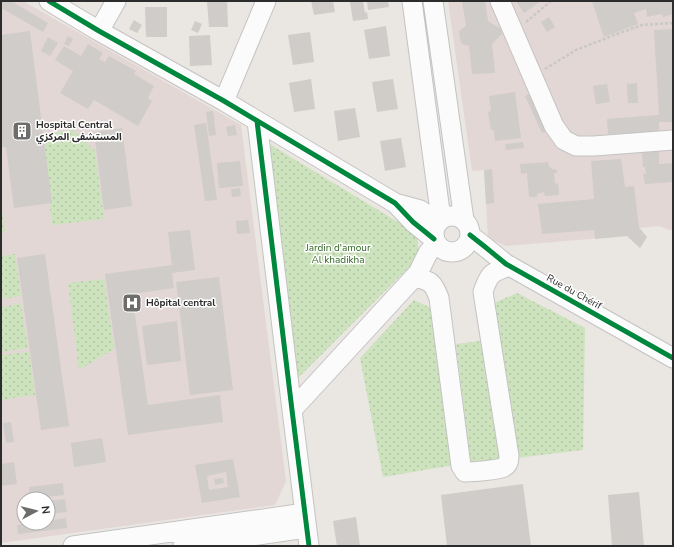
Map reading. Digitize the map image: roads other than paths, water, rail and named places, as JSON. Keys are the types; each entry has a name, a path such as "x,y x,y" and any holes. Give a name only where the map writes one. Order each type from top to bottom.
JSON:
{"street":[{"path":"49,1 99,31 224,101 395,203 420,210 437,230"},
{"path":"99,31 116,1"},
{"path":"224,101 266,1"},
{"path":"412,1 437,230 437,246 447,252 455,252"},
{"path":"416,275 466,246 469,241 432,1"},
{"path":"500,1 554,126 564,140 576,146 673,140"},
{"path":"257,121 307,529"},
{"path":"292,410 416,275 428,253 437,230 447,216 453,215 459,217 467,228"},
{"name":"Rue du Chérif","path":"467,228 484,246 508,265 673,358"},
{"name":"Rue du Chérif","path":"455,252 508,265"},
{"path":"416,275 428,280 435,287 439,298 462,466 465,472 473,472 504,468 508,464 509,460 483,292 488,278 497,270 508,265"},
{"path":"73,546 307,529"},
{"path":"183,546 307,529"}],"place":[{"name":"Hospital Central المستشفى المركزي","path":"22,131"},
{"name":"Hôpital central","path":"132,303"}],"park label":[{"name":"Jardin d'amour Al khadikha","path":"338,254"}]}
